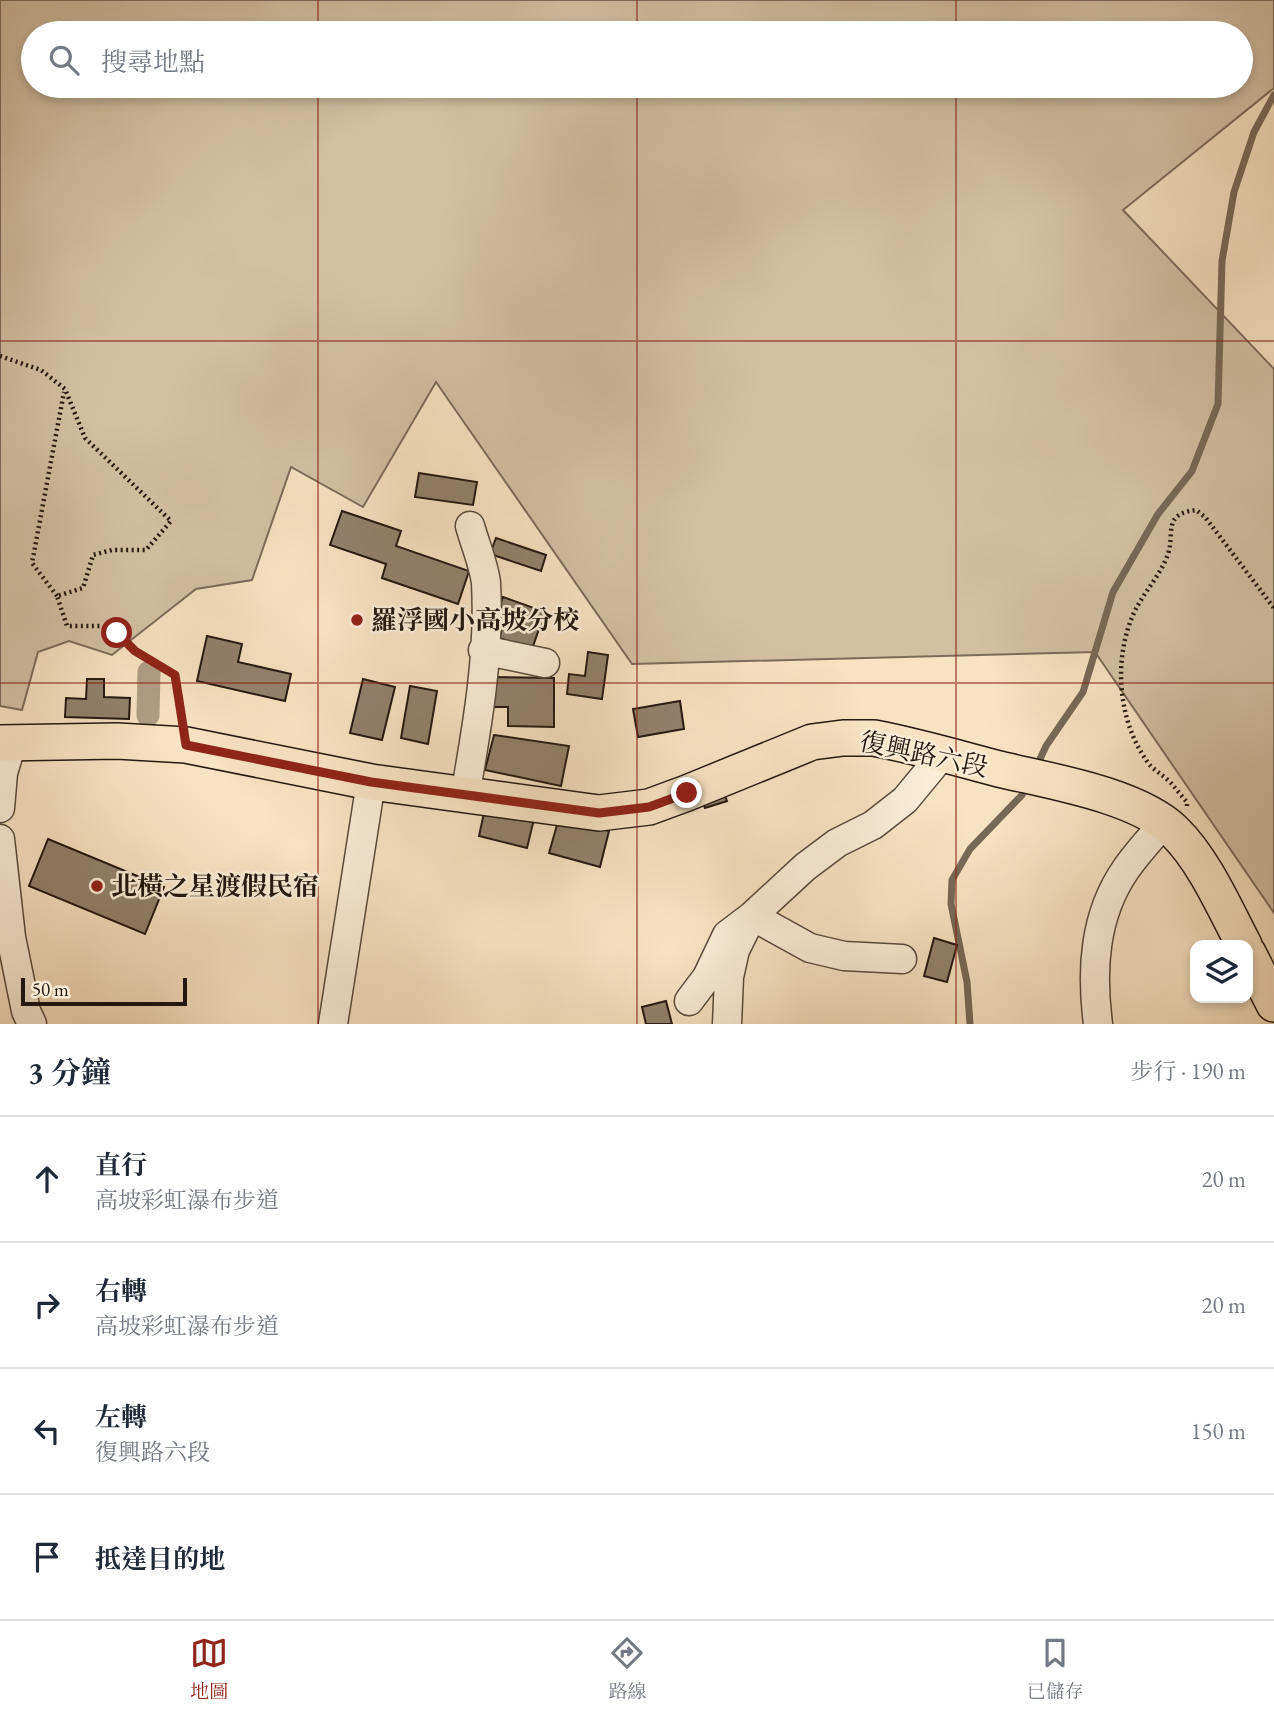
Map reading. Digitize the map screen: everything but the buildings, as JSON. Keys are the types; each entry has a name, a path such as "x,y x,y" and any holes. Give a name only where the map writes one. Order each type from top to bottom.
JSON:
{"main road":[{"name":"復興路六段","path":"6,743 117,741 186,745 371,782 599,813 649,807 812,741 874,738 1082,789 1144,810 1172,830 1216,891 1241,940"},
{"path":"1253,963 1274,1004"}],"lane":[{"path":"465,796 480,709 486,580 470,526"},
{"path":"484,650 545,663"},
{"path":"0,808 6,743"},
{"path":"689,1001 707,977 727,935 752,916 805,867 837,843 873,825 905,800 943,754"},
{"path":"334,1024 371,782"},
{"path":"1098,1024 1095,958 1104,909 1125,869 1172,830"},
{"path":"0,839 11,937 34,1020"},
{"path":"752,916 810,948 844,956 902,959"},
{"path":"727,1024 729,976 735,950 752,916"}],"path":[{"path":"0,356 41,370 65,389 85,438 171,521 146,550 112,550 93,555 83,588 57,596"},
{"path":"65,389 32,563 57,596 67,626 101,626 117,633 135,651 175,675 186,745"},
{"path":"1172,830 1187,819 1187,803 1171,783 1151,766 1136,744 1124,710 1122,664 1125,634 1135,611 1169,553 1173,522 1184,511 1196,510 1205,517 1274,608"}],"shaded area":[{"path":"0,0 1274,0 1274,88 1123,210 1274,369 1274,913 1095,652 632,664 436,382 363,507 291,467 252,580 196,589 112,655 69,641 38,652 22,710 0,706"}],"waterway":[{"path":"1040,759 1083,692 1113,592 1158,514 1192,471 1218,404 1222,261 1234,192 1254,132 1274,95"},
{"path":"148,715 149,672"},
{"path":"970,1024 967,982 951,904 952,880 970,849 1022,795"}],"place":[{"name":"羅浮國小高坡分校","path":"357,620"},
{"name":"北橫之星渡假民宿","path":"97,886"}],"route":[{"path":"117,633 135,651 175,675 186,745 371,782 599,813 649,807 687,793"}]}
